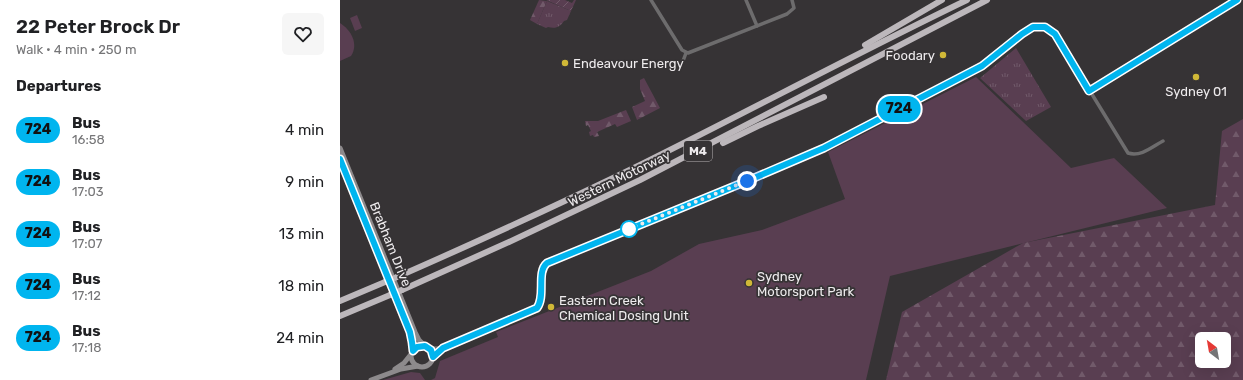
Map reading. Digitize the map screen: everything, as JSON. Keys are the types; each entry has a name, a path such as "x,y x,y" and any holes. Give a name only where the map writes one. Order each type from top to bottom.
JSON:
{"highway":[{"path":"853,56 854,52 942,0"},
{"name":"Western Motorway","path":"340,301 499,232 605,182 967,0"},
{"name":"Western Motorway","path":"340,316 546,226 689,156 986,0"},
{"path":"689,156 722,143 824,97"}],"main road":[{"name":"Brabham Drive","path":"340,148 415,332 419,340 427,347"},
{"name":"Brabham Drive","path":"340,159 410,332 412,352"},
{"path":"371,380 406,368 428,365 433,357 432,352 427,347 417,347 404,363 391,372"},
{"path":"412,352 413,361 419,366"}],"street":[{"path":"651,0 682,50 686,52 692,52 792,11 794,5 792,0"},
{"path":"746,0 756,26"},
{"path":"1089,91 1237,0"},
{"path":"433,357 443,348 537,308 541,296 543,268 547,263 824,148 982,66 1033,27 1045,27 1055,34 1128,153 1135,155 1141,154 1163,141"},
{"path":"683,61 686,52"},
{"path":"427,347 443,348"}],"green space":[{"path":"539,0 547,1 537,24 530,20"},
{"path":"546,0 565,0 572,3 576,0 571,11"},
{"path":"547,1 571,11 567,20 558,27 546,28 537,24"},
{"path":"357,15 362,28 355,31 350,18"},
{"path":"340,23 347,29 353,38 354,47 351,56 340,61"},
{"path":"1016,48 1051,107 1026,121 980,78"},
{"path":"976,77 1071,168 1114,158 1167,208 890,276 866,380 431,380 435,378 440,361 498,337 496,332 651,271 699,244 762,230 845,199 828,152"},
{"path":"644,78 660,108 637,120 632,107 645,101 640,89 640,80"},
{"path":"626,110 631,121 617,127 615,124 597,132 599,136 590,136 589,132 591,131 588,125 586,126 585,121 598,121"},
{"path":"1243,119 1243,380 886,380 902,312 1023,243 1215,205 1222,131"},
{"path":"411,372 420,373 425,380 383,380"}],"bus line":[{"name":"724","path":"340,159 410,332 413,351 421,345 425,346 431,350 433,357 443,348 537,308 541,296 542,272 544,265 547,263 824,148 982,66 1033,27 1045,27 1055,34 1060,40 1089,91 1237,0"}],"place":[{"name":"Foodary","path":"943,55"},
{"name":"Endeavour Energy","path":"565,63"},
{"name":"Sydney 01","path":"1196,77"},
{"name":"Sydney Motorsport Park","path":"749,283"},
{"name":"Eastern Creek Chemical Dosing Unit","path":"551,307"}],"route":[{"path":"629,229 747,181"}]}
